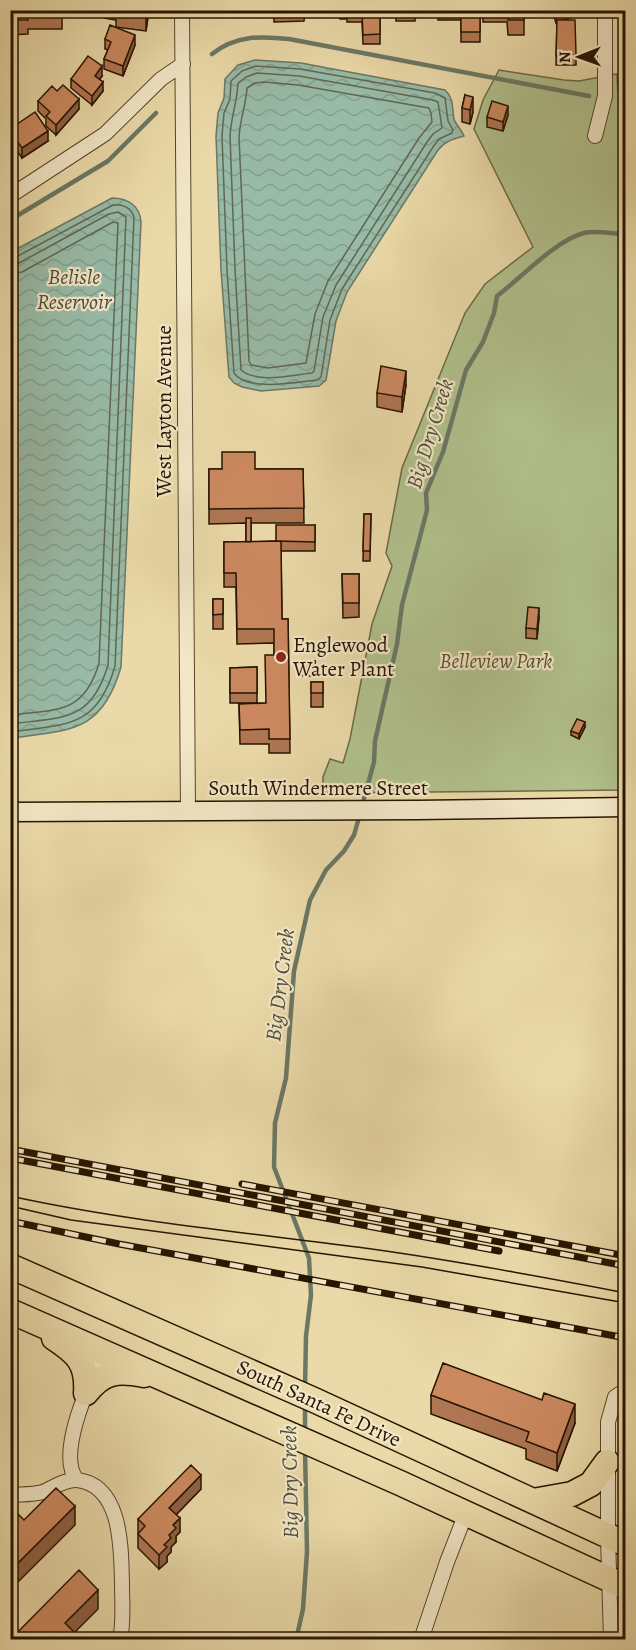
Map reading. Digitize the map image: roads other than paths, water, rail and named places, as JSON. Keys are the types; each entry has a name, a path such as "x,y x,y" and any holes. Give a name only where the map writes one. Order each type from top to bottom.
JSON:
{"highway":[{"name":"South Santa Fe Drive","path":"10,1266 314,1400 617,1540"},
{"name":"South Santa Fe Drive","path":"15,1312 617,1583"},
{"path":"15,1312 74,1352 84,1369 86,1393"},
{"path":"86,1393 99,1378 116,1372 164,1379"},
{"path":"532,1501 572,1494 591,1484 607,1462"}],"street":[{"name":"West Layton Avenue","path":"182,10 188,811"},
{"path":"595,136 605,96 605,10"},
{"path":"10,196 105,134 161,79 183,64"},
{"name":"South Windermere Street","path":"10,812 626,807"},
{"path":"77,1480 71,1464 70,1450 75,1426 104,1351"},
{"path":"611,1640 617,1583 617,1540 607,1462 608,1422 615,1398 626,1390"},
{"path":"10,1495 42,1492 62,1483 77,1480 101,1490 118,1522 121,1539 120,1640"},
{"path":"421,1640 466,1514"}],"water":[{"path":"255,60 301,63 445,90 451,100 455,121 464,136 446,142 438,150 347,292 336,321 326,380 319,386 261,391 242,387 229,377 221,270 216,136 218,113 224,98 225,79 238,65"},
{"name":"Belisle Reservoir","path":"112,198 128,201 136,207 141,222 121,667 104,705 81,724 50,733 11,738 11,252"}],"waterway":[{"path":"212,54 230,43 249,38 289,39 589,96"},
{"path":"10,220 108,161 156,113"},
{"name":"Big Dry Creek","path":"362,806 374,762 375,741 397,644 402,605 427,510 426,493 443,452 466,370 483,342 494,313 497,296 550,251 573,237 594,232 626,234"},
{"path":"626,599 626,637"},
{"name":"Big Dry Creek","path":"305,1389 306,1336 311,1295 309,1258 274,1167 275,1123 286,1078 294,971 310,900 326,870 344,851 354,835 360,814"},
{"name":"Big Dry Creek","path":"305,1403 305,1434"},
{"name":"Big Dry Creek","path":"296,1640 303,1609 307,1552 305,1448"}],"tram line":[{"path":"10,1196 140,1219 424,1257 626,1293"},
{"path":"10,1206 71,1220 422,1267 626,1303"}],"railway":[{"path":"10,1149 626,1266"},
{"path":"10,1158 499,1251"},
{"path":"242,1184 626,1256"},
{"path":"10,1221 119,1244 626,1338"}],"place":[{"name":"Englewood Water Plant","path":"281,657"}],"park label":[{"name":"Belleview Park","path":"496,661"}]}
